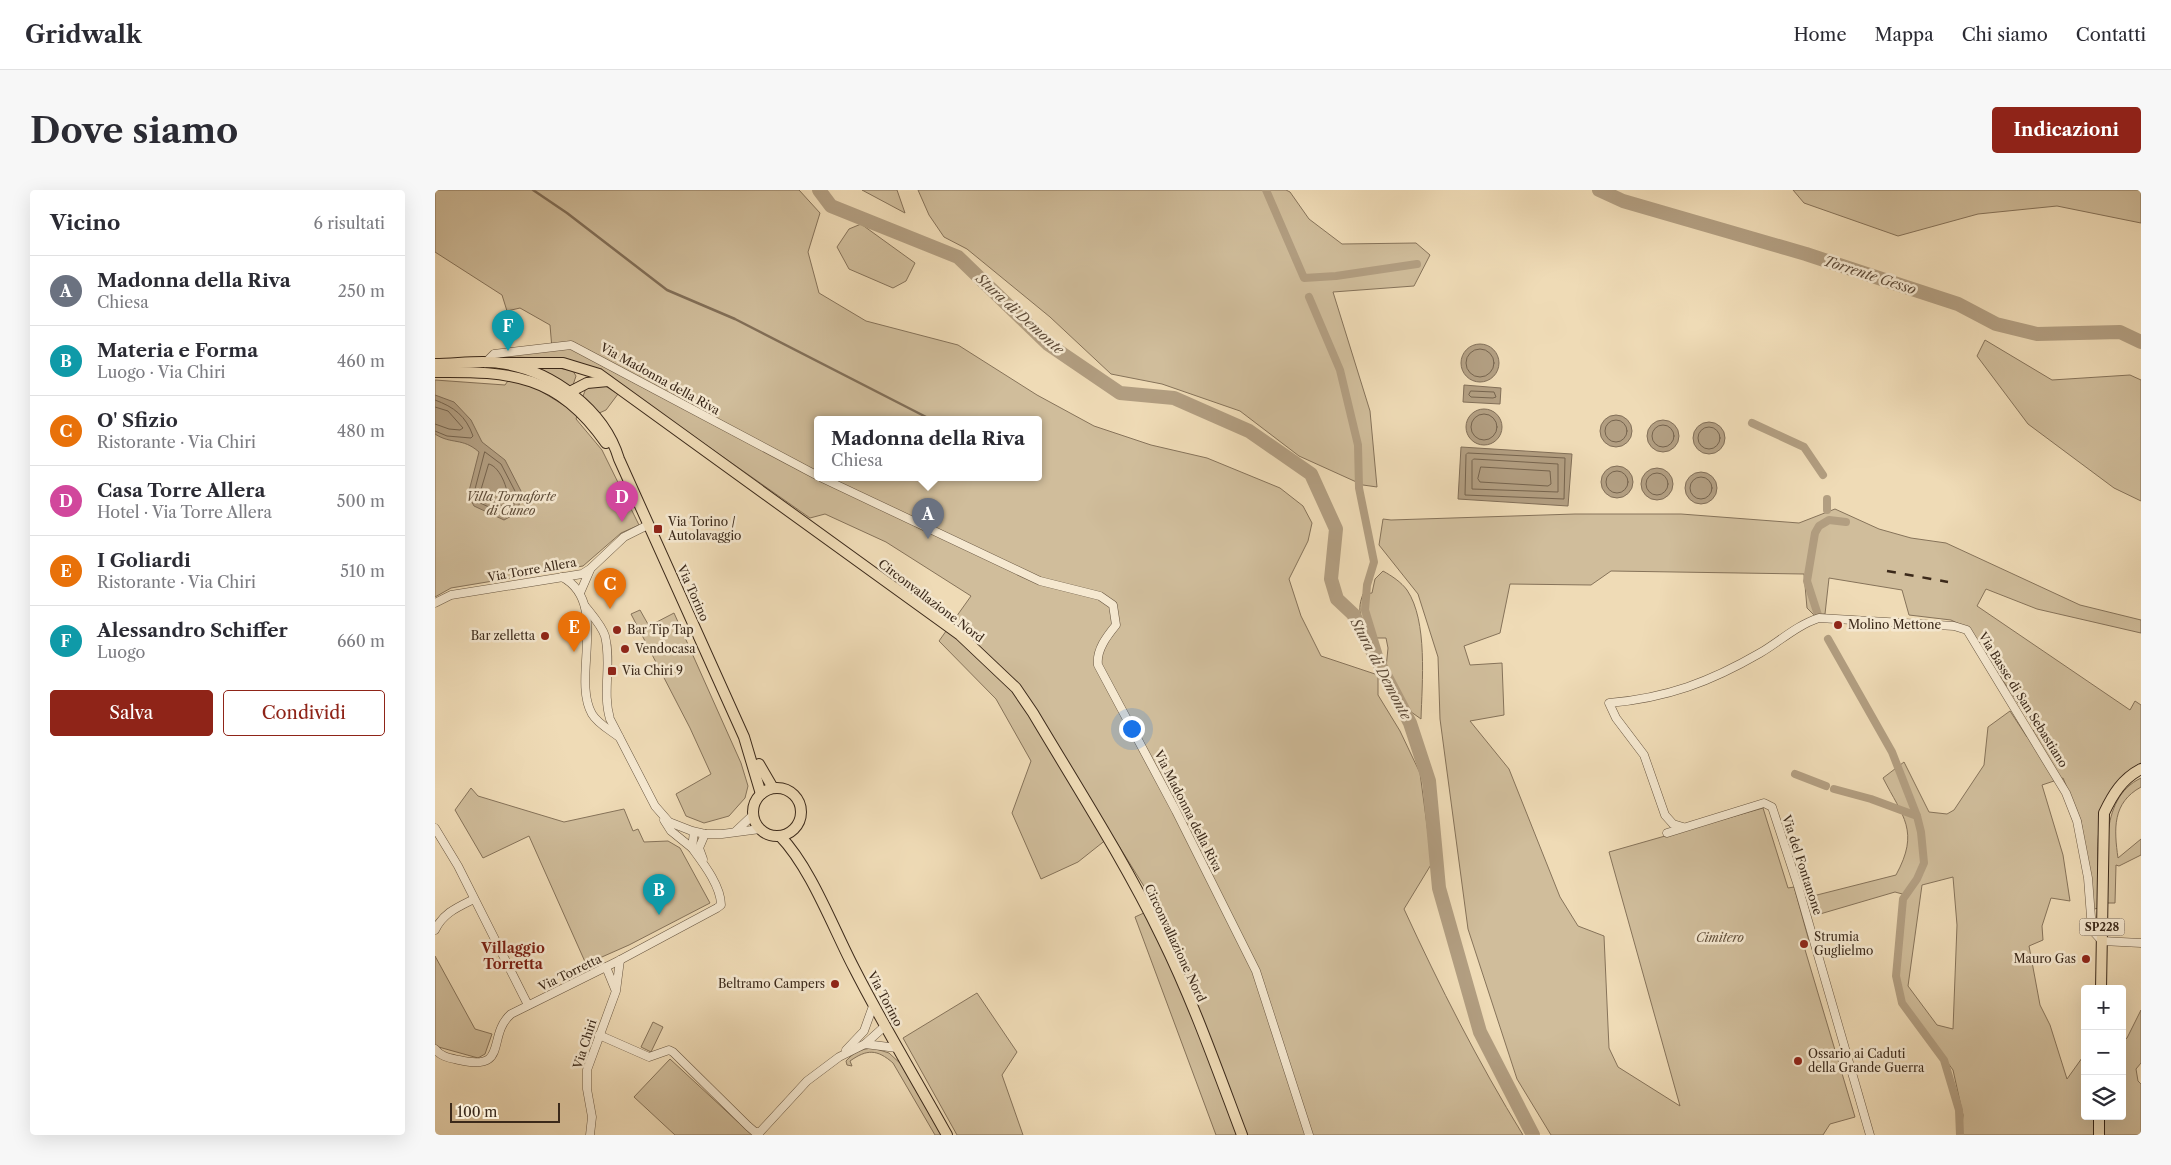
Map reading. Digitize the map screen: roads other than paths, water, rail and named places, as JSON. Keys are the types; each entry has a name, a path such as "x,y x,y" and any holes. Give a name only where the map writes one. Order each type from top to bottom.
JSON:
{"main road":[{"name":"Circonvallazione Nord","path":"500,363 549,362 576,366 599,374 960,635 1016,688 1033,713 1131,878 1162,939 1214,1059 1242,1135"},
{"name":"Via Torino","path":"435,364 500,363 539,375 574,390 603,426 615,446 648,525 744,737 773,788"},
{"path":"574,390 580,379 576,366"},
{"name":"Via Torino","path":"435,372 505,374 528,379 558,394 597,431 619,459"},
{"path":"558,394 574,390 595,381 608,381"},
{"name":"Via Torino","path":"744,737 761,794"},
{"name":"SP228","path":"2101,985 2105,813 2116,789 2129,776 2141,769"},
{"path":"773,788 788,790 799,803 801,814 793,830 780,836 769,835 760,829 753,815 753,806 761,794 773,788"},
{"name":"Via Torino","path":"793,830 794,839 806,873"},
{"name":"Via Torino","path":"780,836 789,845 806,873 873,1006 947,1135"},
{"path":"2099,1120 2099,1135"}],"street":[{"name":"Via Madonna della Riva","path":"485,363 494,354 571,345 814,474"},
{"name":"Via Madonna della Riva","path":"828,481 1040,581 1100,596 1113,605 1116,625 1104,641 1098,664 1176,811 1256,971 1309,1135"},
{"name":"Via Torre Allera","path":"435,603 451,595 582,574 590,569 624,537 648,525"},
{"path":"581,593 590,569"},
{"path":"562,577 573,584 581,593 585,606 588,649 586,692 588,706 593,716 620,737"},
{"path":"585,606 605,634 607,656 605,702 610,719 671,831 691,848 705,866"},
{"name":"Via Basse di San Sebastiano","path":"1683,827 1673,824 1665,815 1644,755 1616,718 1609,703 1678,691 1703,683 1761,653 1807,622 1819,618 1953,626 1967,630 2066,793 2077,821 2088,878 2092,930 2102,940"},
{"name":"Via del Fontanone","path":"1667,833 1764,803 1772,807 1801,895 1870,1135"},
{"path":"735,831 753,815"},
{"path":"662,816 681,828 705,834 722,834 760,829"},
{"name":"Via Torretta","path":"435,828 474,899 528,1005"},
{"path":"691,848 694,832"},
{"path":"620,960 721,905 721,898 705,866 699,848 705,834"},
{"path":"435,930 441,920 450,912 474,899"},
{"path":"2102,940 2141,943"},
{"name":"Via Torretta","path":"435,1049 445,1057 476,1064 485,1062 495,1052 505,1019 528,1005 620,960"},
{"name":"Via Chiri","path":"590,1135 592,1117 586,1079 599,1035 616,991 620,960"},
{"path":"607,967 616,991"},
{"path":"599,1035 649,1057 669,1050 673,1052 755,1132 760,1132 807,1081 839,1057 864,1031 873,1006"},
{"path":"864,1031 885,1026"},
{"path":"839,1057 865,1044 885,1026"},
{"path":"865,1044 897,1048"}],"water":[{"path":"1480,344 1493,350 1499,363 1493,376 1480,382 1467,376 1461,363 1467,350"},
{"path":"1464,385 1501,388 1500,404 1463,402"},
{"path":"435,395 454,402 471,420 482,442 505,460 522,493 517,513 504,520 474,506 468,495 479,452 467,444 435,434"},
{"path":"1484,409 1491,410 1497,414 1501,420 1501,434 1497,440 1491,444 1484,445 1477,444 1471,440 1467,434 1466,427 1467,420 1471,414 1477,410"},
{"path":"1616,415 1628,419 1632,431 1628,443 1616,447 1604,443 1600,431 1604,419"},
{"path":"1663,420 1675,424 1679,436 1675,448 1663,452 1651,448 1647,436 1651,424"},
{"path":"1709,422 1721,426 1725,438 1721,450 1709,454 1697,450 1693,438 1697,426"},
{"path":"1461,447 1572,454 1568,506 1458,499"},
{"path":"1617,466 1629,470 1633,482 1629,494 1617,498 1605,494 1601,482 1605,470"},
{"path":"1657,468 1669,472 1673,484 1669,496 1657,500 1645,496 1641,484 1645,472"},
{"path":"1701,472 1713,476 1717,488 1713,500 1701,504 1689,500 1685,488 1689,476"}],"waterway":[{"path":"533,190 567,213 667,290 735,319 924,416"},
{"name":"Stura di Demonte","path":"819,190 831,206 958,257 1048,344 1120,393 1174,398 1249,431 1311,474 1336,529 1331,579 1337,599 1353,614 1410,723 1429,781 1439,888 1480,1032 1533,1135"},
{"path":"1266,190 1304,278 1336,276 1417,264"},
{"name":"Torrente Gesso","path":"1599,190 1623,201 1806,254 1958,304 1996,324 2037,334 2120,332 2141,342"},
{"path":"1309,297 1340,370 1358,445 1359,488 1374,562 1367,585 1365,610 1387,682"},
{"path":"1752,423 1804,447 1823,475"},
{"path":"1827,499 1827,510"},
{"path":"1818,615 1807,581 1815,533 1819,526 1829,520 1846,522"},
{"path":"1828,639 1892,752 1917,816"},
{"path":"1795,774 1826,786"},
{"path":"1834,789 1871,799 1917,816 1921,832 1924,863 1917,879 1903,899 1896,976 1902,1003 1944,1060 1959,1110 1960,1135"}],"railway":[{"path":"1887,571 1948,582"}],"place":[{"name":"Alessandro Schiffer","path":"508,351"},
{"name":"Casa Torre Allera","path":"622,522"},
{"name":"Via Torino / Autolavaggio","path":"658,529"},
{"name":"Madonna della Riva","path":"928,539"},
{"name":"O' Sfizio","path":"610,609"},
{"name":"Molino Mettone","path":"1838,625"},
{"name":"Bar Tip Tap","path":"617,630"},
{"name":"Bar zelletta","path":"545,636"},
{"name":"Vendocasa","path":"625,649"},
{"name":"I Goliardi","path":"574,652"},
{"name":"Via Chiri 9","path":"612,671"},
{"name":"Materia e Forma","path":"659,915"},
{"name":"Strumia Guglielmo","path":"1804,944"},
{"name":"Mauro Gas","path":"2086,959"},
{"name":"Beltramo Campers","path":"835,984"},
{"name":"Ossario ai Caduti della Grande Guerra","path":"1798,1061"}],"district":[{"name":"Villaggio Torretta","path":"513,956"}],"park label":[{"name":"Villa Tornaforte di Cuneo","path":"511,504"},
{"name":"Cimitero","path":"1720,938"}]}
